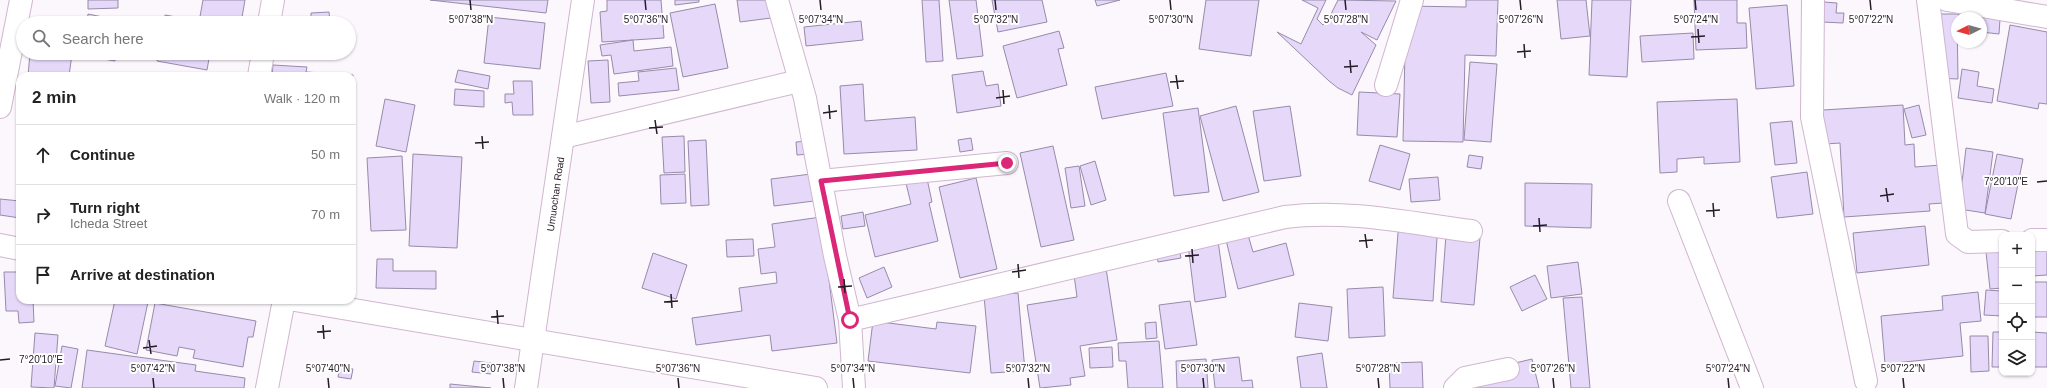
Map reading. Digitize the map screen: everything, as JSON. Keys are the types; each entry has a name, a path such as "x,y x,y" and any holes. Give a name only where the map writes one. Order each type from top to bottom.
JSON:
{"street":[{"path":"18,16 21,0"},
{"path":"270,16 273,0"},
{"name":"Umuochan Road","path":"526,388 583,0"},
{"path":"777,0 805,98 850,320 854,388"},
{"path":"1386,85 1412,0"},
{"path":"1813,0 1812,117 1866,381"},
{"path":"1928,0 1957,234 1968,242 1999,241"},
{"path":"1947,0 2047,17"},
{"path":"0,106 16,25"},
{"path":"260,72 262,60"},
{"path":"563,137 799,81"},
{"path":"821,181 1007,163"},
{"path":"1679,201 1752,388"},
{"path":"850,320 1285,217 1313,214 1341,215 1471,231"},
{"path":"2035,240 2047,240"},
{"path":"0,245 16,248"},
{"path":"267,388 283,304"},
{"path":"318,304 816,388"},
{"path":"1455,388 1465,378 1508,369"}],"building":[{"path":"88,0 118,0 118,8 88,9"},
{"path":"203,0 245,0 242,16 200,16"},
{"path":"430,0 548,0 546,13"},
{"path":"607,0 661,0 664,38 602,42 600,12 607,11"},
{"path":"675,0 699,0 699,2 675,5"},
{"path":"737,0 769,0 771,18 740,22"},
{"path":"922,0 939,0 943,61 926,62"},
{"path":"949,0 976,0 983,56 957,59"},
{"path":"992,0 1042,0 1047,22 998,32"},
{"path":"1095,0 1120,0 1097,6"},
{"path":"1206,0 1259,0 1251,56 1199,49"},
{"path":"1302,0 1326,0 1317,19 1323,25 1329,18 1338,0 1396,1 1377,40 1361,32 1376,45 1352,95 1338,88 1329,81 1277,32 1301,44 1318,8"},
{"path":"1466,0 1498,0 1496,56 1465,55 1463,142 1403,141 1406,6 1466,7"},
{"path":"1557,0 1586,0 1590,36 1561,39"},
{"path":"1592,0 1631,0 1627,77 1589,75"},
{"path":"1694,0 1737,0 1737,23 1746,23 1747,48 1696,50"},
{"path":"1824,2 1837,3 1836,13 1844,13 1843,23 1822,22"},
{"path":"715,4 728,68 683,77 670,13"},
{"path":"1787,5 1794,86 1756,89 1749,8"},
{"path":"329,12 329,16 311,16 311,13"},
{"path":"1936,14 1951,14 1951,48 1957,48 1958,79 1935,78"},
{"path":"489,17 545,23 540,69 484,63"},
{"path":"1987,18 2000,19 1999,34 1987,33"},
{"path":"861,21 863,40 806,46 804,27"},
{"path":"2010,25 2047,32 2047,104 2039,103 2038,109 1997,101"},
{"path":"1059,31 1064,48 1058,49 1067,85 1017,98 1003,46"},
{"path":"1693,33 1694,59 1642,62 1640,36"},
{"path":"633,40 634,51 671,47 673,66 614,74 611,55 602,56 600,45"},
{"path":"29,60 71,60 70,72 28,72"},
{"path":"157,60 209,60 207,70"},
{"path":"608,60 610,102 591,103 588,61"},
{"path":"1470,62 1497,64 1491,142 1464,140"},
{"path":"273,65 307,67 306,72 272,72"},
{"path":"676,68 679,90 619,96 618,83 639,81 638,72"},
{"path":"1962,69 1979,72 1977,86 1994,89 1992,103 1958,98"},
{"path":"458,70 490,76 488,89 455,82"},
{"path":"983,71 986,86 998,84 1001,106 957,113 952,75"},
{"path":"1166,73 1173,106 1102,119 1095,87"},
{"path":"513,81 532,81 533,115 513,115 512,102 505,103 505,94 514,94"},
{"path":"863,84 865,121 915,117 917,150 844,154 840,86"},
{"path":"455,89 484,91 484,107 454,105"},
{"path":"1359,92 1400,94 1397,137 1357,135"},
{"path":"385,99 415,105 406,152 376,146"},
{"path":"1737,99 1740,162 1704,164 1704,157 1677,159 1677,172 1660,173 1657,102"},
{"path":"1903,105 1905,145 1914,144 1915,167 1941,165 1943,203 1929,204 1930,211 1844,217 1840,143 1825,144 1823,110"},
{"path":"1919,105 1926,135 1912,138 1904,109"},
{"path":"1236,106 1259,192 1223,201 1200,116"},
{"path":"1290,106 1301,176 1264,181 1253,111"},
{"path":"1198,108 1209,192 1174,196 1163,113"},
{"path":"1792,121 1797,163 1775,165 1770,123"},
{"path":"684,136 685,172 664,173 662,137"},
{"path":"971,138 973,150 960,152 958,140"},
{"path":"706,140 709,205 691,206 688,141"},
{"path":"809,141 810,154 797,155 796,142"},
{"path":"1380,145 1410,154 1400,190 1369,181"},
{"path":"1053,146 1074,240 1041,247 1020,153"},
{"path":"1966,148 1993,152 1985,213 1959,209"},
{"path":"413,154 462,157 457,248 409,246"},
{"path":"1997,154 2023,159 2011,219 1985,214"},
{"path":"1469,155 1483,157 1481,169 1467,167"},
{"path":"402,156 406,230 371,231 367,158"},
{"path":"1095,161 1106,200 1091,205 1080,166"},
{"path":"1079,166 1085,206 1071,208 1065,168"},
{"path":"1807,172 1813,214 1777,218 1771,177"},
{"path":"685,174 686,203 661,204 660,175"},
{"path":"811,174 814,201 774,206 771,179"},
{"path":"926,174 932,202 929,203 938,241 875,257 865,215 911,204 905,179"},
{"path":"1438,177 1440,200 1411,202 1409,179"},
{"path":"976,178 997,269 960,278 939,187"},
{"path":"1525,183 1592,184 1591,228 1525,226"},
{"path":"0,199 16,201 16,217 0,215"},
{"path":"863,212 865,226 843,229 841,216"},
{"path":"821,217 837,343 772,351 770,335 696,345 692,318 742,311 739,288 777,283 776,272 761,274 758,249 775,247 772,224"},
{"path":"1399,220 1438,222 1433,301 1393,298"},
{"path":"1925,226 1929,265 1857,273 1853,233"},
{"path":"1248,235 1253,252 1286,243 1294,275 1238,289 1226,240"},
{"path":"1446,235 1480,238 1474,305 1441,302"},
{"path":"753,239 754,256 727,257 726,240"},
{"path":"2047,239 2047,275 2035,276 2035,240"},
{"path":"1218,241 1226,297 1195,302 1188,245"},
{"path":"1999,241 1999,288 1990,289 1985,243"},
{"path":"1178,243 1181,258 1158,262 1156,247"},
{"path":"653,253 687,265 676,299 642,288"},
{"path":"1104,255 1117,340 1080,346 1085,376 1070,378 1071,385 1040,388 1027,305 1077,297 1072,260"},
{"path":"377,259 393,259 393,271 436,271 436,289 376,288"},
{"path":"1578,262 1582,294 1551,298 1547,266"},
{"path":"884,267 892,287 867,298 859,278"},
{"path":"4,272 16,272 16,304 33,304 34,322 19,323 18,311 6,311"},
{"path":"1535,275 1547,299 1522,311 1510,287"},
{"path":"2035,282 2047,282 2047,317 2035,317"},
{"path":"1383,287 1385,336 1349,338 1347,289"},
{"path":"1986,290 1999,291 1999,316 1984,315"},
{"path":"1978,292 1981,321 1960,323 1963,356 1885,364 1881,316 1943,310 1942,296"},
{"path":"1018,293 1025,371 991,373 984,296"},
{"path":"1582,297 1590,388 1571,388 1563,298"},
{"path":"1190,301 1197,345 1165,349 1159,305"},
{"path":"1299,303 1332,307 1328,341 1295,337"},
{"path":"114,304 148,304 137,354 105,346"},
{"path":"155,304 256,321 253,337 248,337 243,367 193,358 195,350 179,347 177,356 146,350"},
{"path":"873,321 936,329 937,322 976,326 970,373 868,361"},
{"path":"1156,322 1157,338 1146,339 1145,323"},
{"path":"1993,332 1999,332 1999,367 1992,367"},
{"path":"2035,332 2047,333 2047,367 2035,367"},
{"path":"35,333 58,335 54,388 31,387"},
{"path":"1970,336 1988,336 1989,371 1971,372"},
{"path":"1159,341 1163,388 1128,388 1126,361 1119,361 1118,343"},
{"path":"62,346 78,349 71,388 55,386"},
{"path":"1112,347 1113,367 1090,368 1089,348"},
{"path":"87,350 196,365 195,371 245,378 244,388 82,388"},
{"path":"1322,353 1327,388 1301,388 1297,357"},
{"path":"1239,357 1242,381 1252,380 1253,388 1215,388 1212,360"},
{"path":"1206,359 1208,388 1177,388 1176,361"},
{"path":"1532,359 1539,388 1459,388 1457,377"},
{"path":"474,361 491,363 491,374 472,372"},
{"path":"1422,362 1423,388 1390,388 1389,363"},
{"path":"340,366 353,369 351,379 338,377"},
{"path":"450,384 491,388 450,388"}],"route":[{"path":"850,320 835,256 821,181 1007,163"}]}
